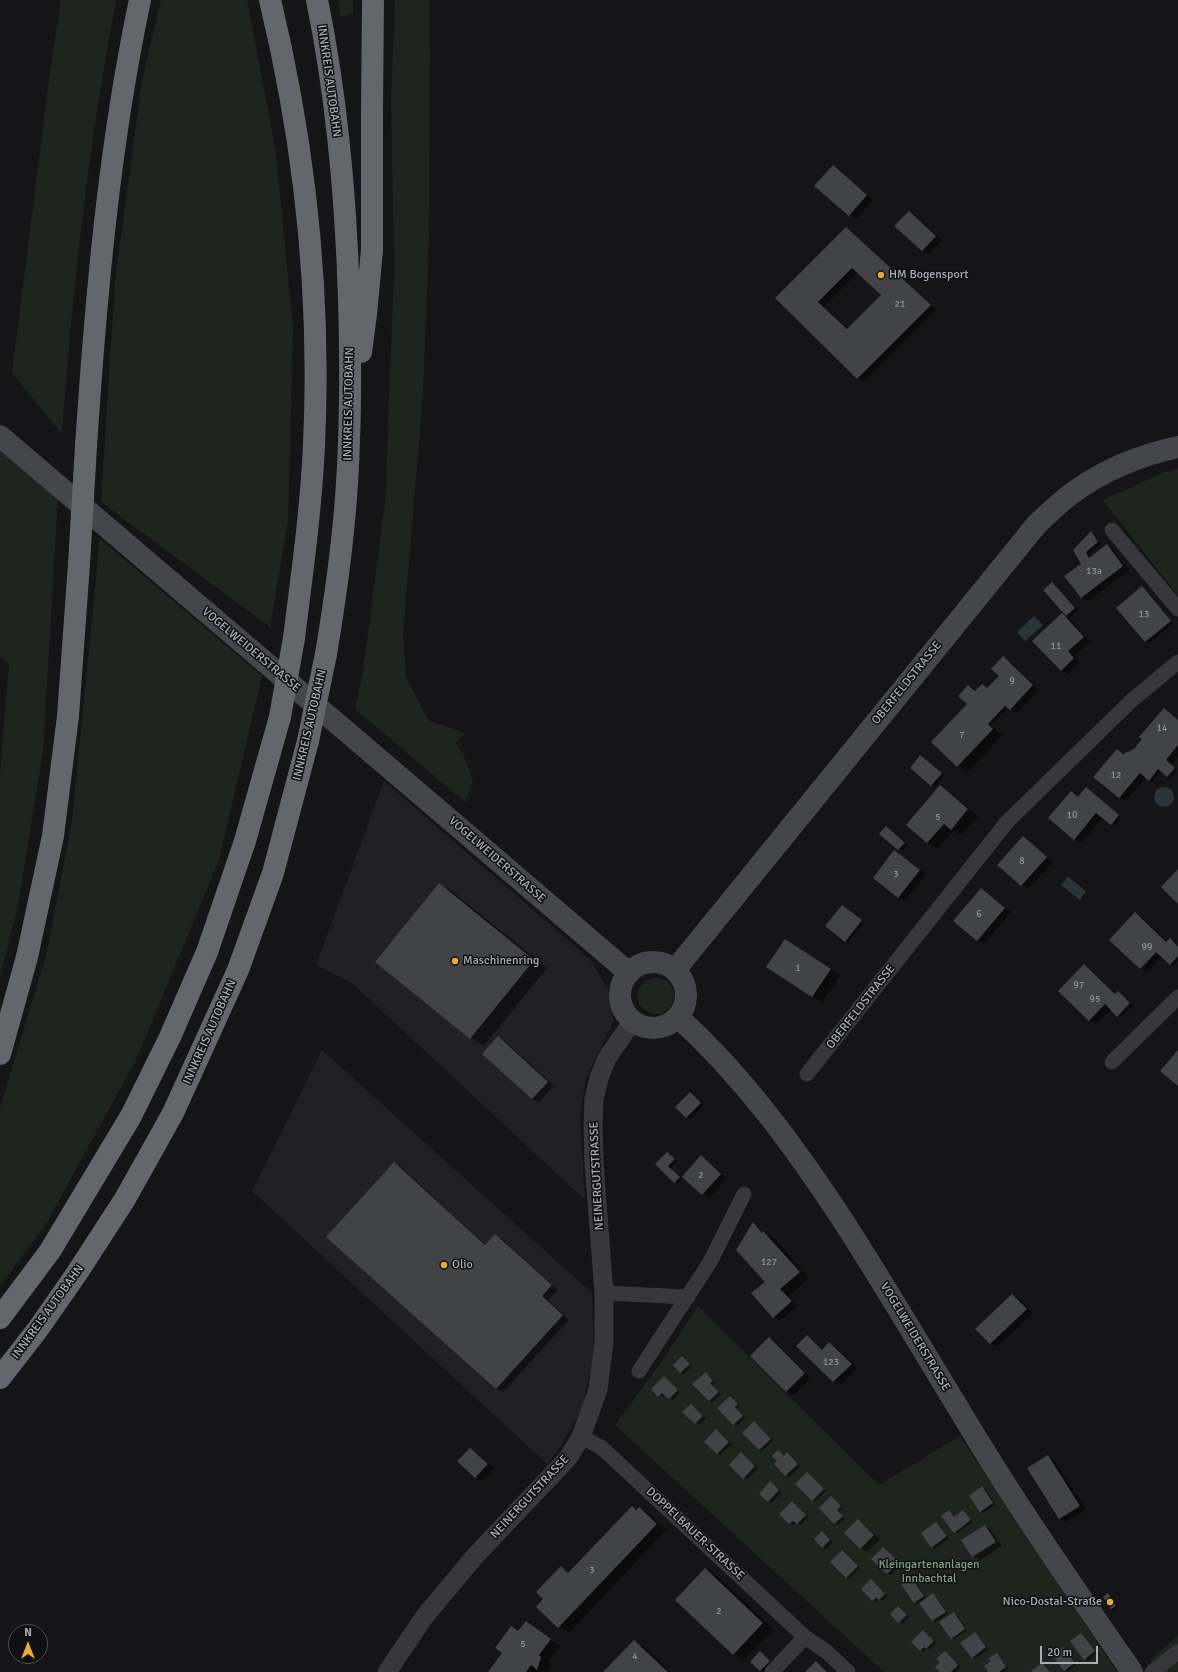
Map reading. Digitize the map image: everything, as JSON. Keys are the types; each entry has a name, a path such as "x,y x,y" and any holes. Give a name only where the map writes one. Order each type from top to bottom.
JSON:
{"highway":[{"path":"0,1054 27,957 53,836 68,716 93,333 108,201 122,99 140,0"},
{"path":"0,1318 50,1251 131,1116 170,1037 207,952 245,841 280,717 294,638 307,538 314,445 315,361 313,284 305,193 294,112 279,36 270,0"},
{"name":"INNKREIS AUTOBAHN","path":"0,1378 38,1329 77,1273 125,1199 173,1113 197,1062 240,962 273,872 308,741 326,654 338,578 345,509 350,428 351,352 347,251 335,114 317,0"},
{"path":"350,428 366,314 372,250 373,0"}],"main road":[{"name":"VOGELWEIDERSTRASSE","path":"0,436 629,973"},
{"name":"OBERFELDSTRASSE","path":"675,970 1037,524 1071,494 1110,470 1156,452 1178,447"},
{"path":"656,962 675,970 682,978 686,998 684,1008 678,1017 661,1027 651,1028 641,1026 633,1021 626,1014 620,998 624,981 629,973 646,963 656,962"},
{"name":"VOGELWEIDERSTRASSE","path":"678,1017 700,1037 756,1100 778,1127 819,1185 898,1308 1018,1504 1132,1672"}],"street":[{"path":"1112,530 1178,608"},
{"name":"OBERFELDSTRASSE","path":"807,1074 1007,822 1130,701 1178,662"},
{"path":"1112,1062 1178,997"},
{"name":"NEINERGUTSTRASSE","path":"387,1672 430,1610 476,1555 568,1458 581,1436 598,1389 604,1342 604,1293 594,1162 594,1100 599,1078 608,1058 633,1021"},
{"path":"639,1371 710,1262 744,1194"},
{"path":"604,1293 688,1297"},
{"name":"DOPPELBAUER-STRASSE","path":"581,1436 602,1447 805,1637 827,1652 848,1672"},
{"path":"772,1672 805,1637"},
{"path":"1152,1672 1178,1652"}],"shaded area":[{"path":"1034,616 1043,625 1025,641 1017,632"},
{"path":"384,781 590,959 611,994 613,1022 586,1078 580,1116 585,1200 353,984 316,965"},
{"path":"1160,787 1168,787 1174,793 1174,801 1168,807 1160,807 1154,801 1154,793"},
{"path":"1068,877 1086,891 1080,900 1061,885"},
{"path":"322,1050 592,1293 594,1352 582,1409 560,1447 547,1464 252,1191"}],"green space":[{"path":"61,0 116,0 106,54 90,162 76,271 62,434 12,373 50,72"},
{"path":"161,0 247,0 276,153 293,328 288,521 270,627 101,502 115,281 142,81"},
{"path":"338,0 353,0 353,14 341,16"},
{"path":"395,0 430,0 429,232 423,396 403,633 406,677 428,720 464,733 456,743 465,758 473,782 465,802 355,709 363,672 385,503 394,270 391,98"},
{"path":"0,447 58,497 43,752 18,905 0,977 0,775 9,665 0,656"},
{"path":"1178,469 1178,596 1103,500 1164,472"},
{"path":"99,538 262,676 219,860 137,1058 46,1224 0,1286 0,1108 47,952 72,820"},
{"path":"659,978 669,983 673,989 673,1003 669,1009 663,1013 653,1014 643,1009 639,1003 638,993 643,983 649,979"},
{"name":"Kleingartenanlagen Innbachtal","path":"698,1306 879,1485 960,1436 1117,1672 884,1672 615,1425 660,1364"},
{"path":"1178,1635 1178,1672 1160,1672 1150,1660"}],"building":[{"path":"833,165 867,195 849,216 814,186"},
{"path":"909,211 936,236 922,251 894,226"},
{"path":"846,227 931,305 857,379 775,298","holes":["852,268 881,295 847,329 818,302"]},
{"path":"1091,531 1098,542 1086,552 1089,558 1107,544 1123,566 1081,598 1064,576 1081,564 1073,550"},
{"path":"1052,582 1075,608 1066,616 1043,590"},
{"path":"1142,586 1171,621 1145,642 1116,608"},
{"path":"1062,613 1084,637 1068,651 1074,658 1061,671 1032,641"},
{"path":"1003,656 1033,685 1010,710 1005,706 988,724 993,729 957,767 931,742 967,704 958,696 968,685 975,691 982,684 987,688 999,676 991,669"},
{"path":"1164,708 1178,720 1178,745 1166,760 1175,768 1167,777 1158,769 1149,781 1140,773 1119,798 1093,777 1117,749 1123,754 1134,749 1142,739 1139,737"},
{"path":"920,755 942,773 931,786 910,768"},
{"path":"940,785 968,809 951,830 944,824 927,843 906,825"},
{"path":"1086,787 1119,815 1111,825 1096,813 1074,840 1048,818 1071,791 1078,797"},
{"path":"886,826 905,843 898,850 879,834"},
{"path":"1023,836 1047,857 1021,886 997,865"},
{"path":"894,850 920,870 898,898 873,878"},
{"path":"1178,869 1178,904 1161,887"},
{"name":"Maschinenring","path":"439,883 534,960 470,1039 375,962"},
{"path":"981,888 1005,908 977,941 953,921"},
{"path":"842,905 862,920 845,942 825,926"},
{"path":"1135,912 1166,942 1170,938 1178,947 1178,956 1170,965 1156,952 1140,969 1109,940"},
{"path":"785,939 831,969 812,997 766,967"},
{"path":"1084,964 1115,994 1118,991 1130,1003 1117,1017 1105,1004 1089,1021 1058,991"},
{"path":"498,1036 548,1082 532,1099 482,1054"},
{"path":"1178,1050 1178,1086 1160,1071"},
{"path":"690,1092 701,1103 686,1118 675,1107"},
{"path":"667,1152 675,1159 668,1166 680,1177 674,1183 655,1164"},
{"path":"701,1155 721,1174 702,1195 682,1177"},
{"name":"Olio","path":"394,1162 485,1245 495,1234 552,1285 542,1296 563,1315 496,1389 326,1237"},
{"path":"753,1222 800,1272 780,1289 792,1301 773,1318 751,1293 765,1282 736,1250"},
{"path":"1012,1294 1027,1309 990,1344 975,1329"},
{"path":"807,1335 822,1350 829,1342 852,1364 833,1382 796,1346"},
{"path":"769,1337 805,1373 786,1392 750,1356"},
{"path":"682,1356 690,1364 680,1373 673,1365"},
{"path":"706,1372 713,1381 710,1383 719,1392 709,1401 692,1384"},
{"path":"664,1376 678,1390 669,1399 662,1393 658,1397 651,1389"},
{"path":"730,1396 738,1404 735,1407 743,1416 733,1425 717,1408"},
{"path":"691,1404 703,1416 695,1424 682,1412"},
{"path":"754,1421 771,1439 759,1450 742,1433"},
{"path":"716,1429 729,1442 717,1454 704,1442"},
{"path":"470,1448 488,1464 475,1478 457,1461"},
{"path":"778,1450 784,1456 787,1452 798,1464 785,1476 774,1464 777,1461 772,1456"},
{"path":"741,1452 755,1466 743,1479 729,1465"},
{"path":"1048,1455 1080,1506 1059,1519 1027,1468"},
{"path":"807,1472 824,1489 812,1501 795,1484"},
{"path":"770,1481 779,1490 768,1502 759,1494"},
{"path":"982,1486 993,1503 980,1512 969,1496"},
{"path":"831,1496 841,1506 837,1510 843,1516 834,1524 819,1508"},
{"path":"792,1501 806,1515 797,1524 793,1521 789,1524 779,1514"},
{"path":"632,1506 636,1510 639,1507 657,1524 558,1628 536,1607 543,1599 536,1592 561,1566 568,1573"},
{"path":"949,1510 954,1517 963,1510 971,1520 954,1533 941,1516"},
{"path":"858,1519 874,1535 860,1549 844,1533"},
{"path":"936,1522 947,1536 931,1548 921,1533"},
{"path":"985,1525 996,1542 972,1557 961,1540"},
{"path":"822,1531 830,1540 822,1548 814,1539"},
{"path":"883,1547 899,1562 887,1574 871,1559"},
{"path":"842,1550 858,1566 846,1578 830,1562"},
{"path":"705,1568 763,1623 733,1655 675,1600"},
{"path":"911,1577 924,1596 914,1603 901,1584"},
{"path":"871,1579 885,1594 879,1600 876,1598 872,1601 861,1589"},
{"path":"933,1593 946,1612 932,1621 919,1603"},
{"name":"Nico-Dostal-Straße","path":"1108,1593 1116,1606 1111,1609 1103,1597"},
{"path":"898,1606 907,1615 898,1623 890,1614"},
{"path":"954,1612 965,1629 951,1639 939,1622"},
{"path":"526,1621 551,1639 539,1655 541,1657 537,1670 531,1665 526,1672 488,1672 502,1653 495,1648 511,1626 518,1631"},
{"path":"923,1630 934,1641 926,1649 924,1647 920,1651 911,1642"},
{"path":"975,1632 986,1647 972,1658 960,1643"},
{"path":"1081,1633 1095,1651 1084,1660 1070,1641"},
{"path":"634,1640 668,1672 603,1672"},
{"path":"1063,1647 1075,1663 1064,1671 1052,1655"},
{"path":"760,1651 770,1661 760,1671 750,1662"},
{"path":"945,1651 958,1665 951,1672 940,1672 935,1667 940,1662 936,1659"},
{"path":"997,1653 1006,1667 999,1672 988,1672 984,1666 991,1661 989,1658"},
{"path":"816,1661 827,1672 805,1672"},
{"path":"1042,1663 1050,1672 1031,1671"}],"place":[{"name":"HM Bogensport","path":"881,275"},
{"name":"Maschinenring","path":"455,961"},
{"name":"Olio","path":"444,1265"},
{"name":"Nico-Dostal-Straße","path":"1110,1602"}]}
